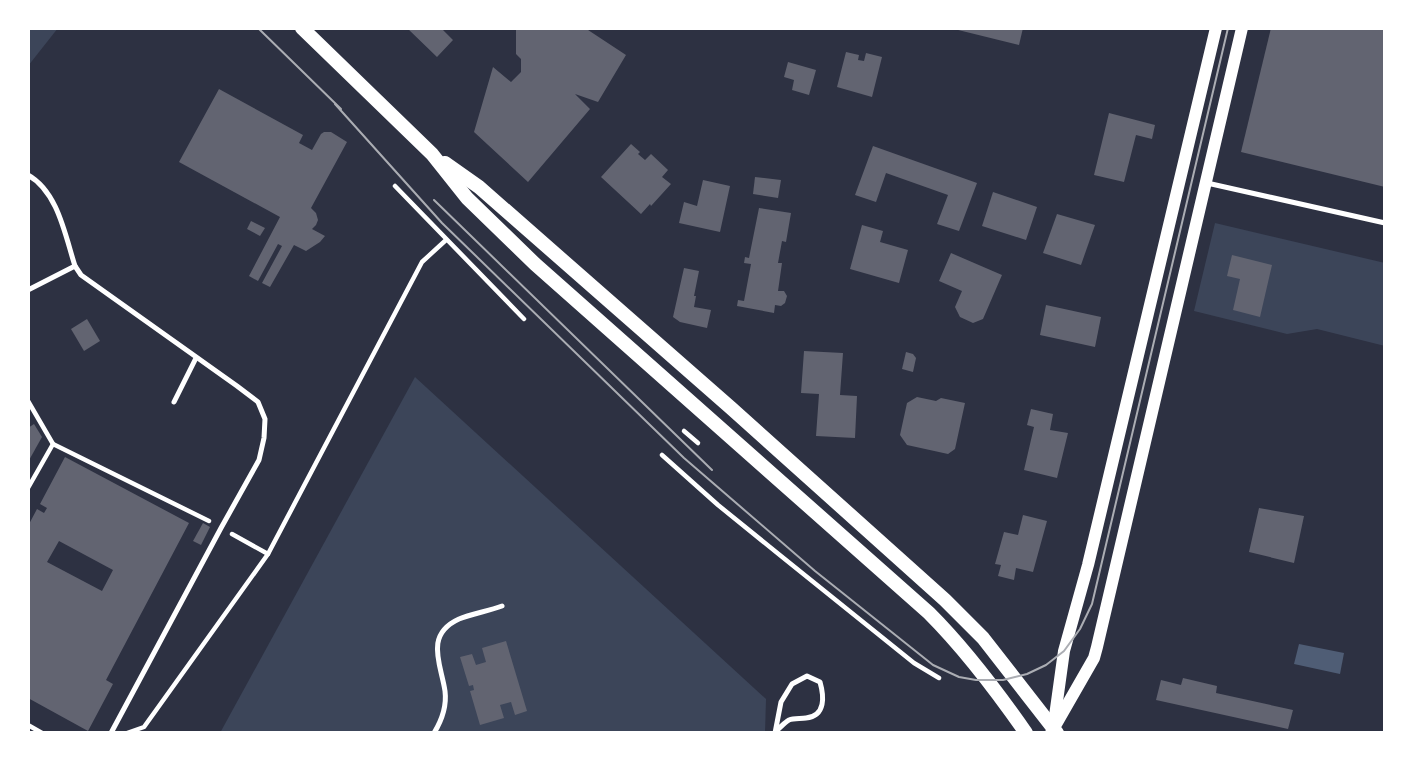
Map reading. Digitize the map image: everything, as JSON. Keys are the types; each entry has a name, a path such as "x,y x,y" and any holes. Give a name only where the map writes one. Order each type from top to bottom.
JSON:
{"main road":[{"path":"302,28 432,154 467,198 536,264 953,636 1026,733"},
{"path":"432,154 479,187 938,594 983,638 1054,732"}],"street":[{"path":"1054,732 1064,651 1091,552 1216,28"},
{"path":"1054,732 1094,658 1097,647 1242,28"}],"lane":[{"path":"28,175 38,181 53,201 75,266 81,275 258,402 265,419 259,460 111,733"},
{"path":"1207,183 1385,223"},
{"path":"28,290 75,266"},
{"path":"174,402 196,358"},
{"path":"435,733 443,716 445,693 437,661 437,642 445,629 458,619 502,606"},
{"path":"807,676 820,682 824,693 823,706 817,715 790,719 775,732 781,702 792,684 807,676"}],"path":[{"path":"395,186 524,319"},
{"path":"125,733 144,727 268,554 422,262 446,240"},
{"path":"28,401 53,444 268,554"},
{"path":"684,431 698,443"},
{"path":"28,488 53,444"},
{"path":"662,455 771,548 914,663 939,678"},
{"path":"28,725 42,733"}],"shaded area":[{"path":"28,28 58,28 28,66"},
{"path":"1215,223 1385,263 1385,346 1317,329 1287,334 1194,311"},
{"path":"415,377 766,699 765,733 220,733"},
{"path":"1299,644 1344,653 1340,674 1294,664"}],"building":[{"path":"407,28 446,28 443,30 453,40 437,57"},
{"path":"516,28 585,28 626,55 598,102 575,94 590,109 528,182 474,132 493,67 511,82 521,72 521,59 516,54"},
{"path":"950,28 1023,28 1019,45"},
{"path":"1271,28 1385,28 1385,187 1241,152"},
{"path":"846,52 859,55 858,60 864,61 866,53 882,57 872,97 837,87"},
{"path":"788,62 816,70 809,95 792,90 794,80 784,77"},
{"path":"219,89 303,135 299,143 312,150 324,132 331,132 347,142 311,208 318,220 312,229 325,236 306,251 294,245 270,287 262,283 282,246 278,244 258,281 249,276 280,217 179,162"},
{"path":"1109,113 1155,125 1152,139 1136,135 1124,182 1094,175"},
{"path":"631,144 645,160 651,154 668,170 662,177 671,184 641,214 601,177"},
{"path":"873,146 977,183 959,231 937,224 948,195 886,173 876,202 855,195"},
{"path":"755,177 781,180 778,198 753,194"},
{"path":"703,180 730,186 720,232 679,223 684,202 697,206"},
{"path":"993,192 1037,207 1026,240 982,226"},
{"path":"759,208 791,213 786,242 782,241 778,263 782,263 778,291 784,291 787,296 781,306 775,305 774,313 737,306 738,300 744,301 751,264 744,263 745,257 749,258"},
{"path":"1057,214 1095,225 1081,265 1043,253"},
{"path":"251,221 265,228 260,236 247,229"},
{"path":"862,225 883,231 880,242 908,250 899,283 850,269"},
{"path":"951,253 1002,275 983,319 973,323 960,317 955,307 962,291 939,281"},
{"path":"1232,255 1272,265 1260,317 1233,310 1240,279 1227,276"},
{"path":"684,268 699,271 694,307 711,310 707,328 680,322 673,317"},
{"path":"1046,305 1101,317 1095,347 1040,335"},
{"path":"87,319 100,341 84,351 71,329"},
{"path":"804,351 843,353 840,395 857,396 855,438 816,436 819,394 801,393"},
{"path":"906,352 916,358 913,372 902,369"},
{"path":"917,397 965,403 955,449 948,454 907,445 900,435 907,403"},
{"path":"1031,409 1053,414 1050,430 1068,433 1057,478 1024,470 1034,427 1027,425"},
{"path":"34,424 42,437 28,462 28,428"},
{"path":"65,457 189,523 106,680 113,684 88,731 28,698 28,526 37,509 44,513 47,508 40,504","holes":["59,541 113,570 102,591 47,562"]},
{"path":"1259,508 1304,516 1294,563 1249,552"},
{"path":"1023,515 1047,521 1033,572 1016,568 1014,580 998,576 1001,565 995,564 1004,532 1018,535"},
{"path":"203,523 210,527 201,545 193,541"},
{"path":"506,641 527,711 515,715 511,702 500,705 504,718 480,725 470,691 474,690 473,685 469,686 460,657 472,654 476,665 486,662 482,648"},
{"path":"1183,678 1217,686 1216,693 1293,710 1288,729 1156,700 1161,680 1181,685"}],"tram line":[{"path":"258,28 341,109"},
{"path":"335,104 442,223 684,458 815,571 933,665 959,677 1003,680 1027,674 1046,665 1064,651 1080,629 1092,604 1228,28"},
{"path":"434,200 712,470"}]}
